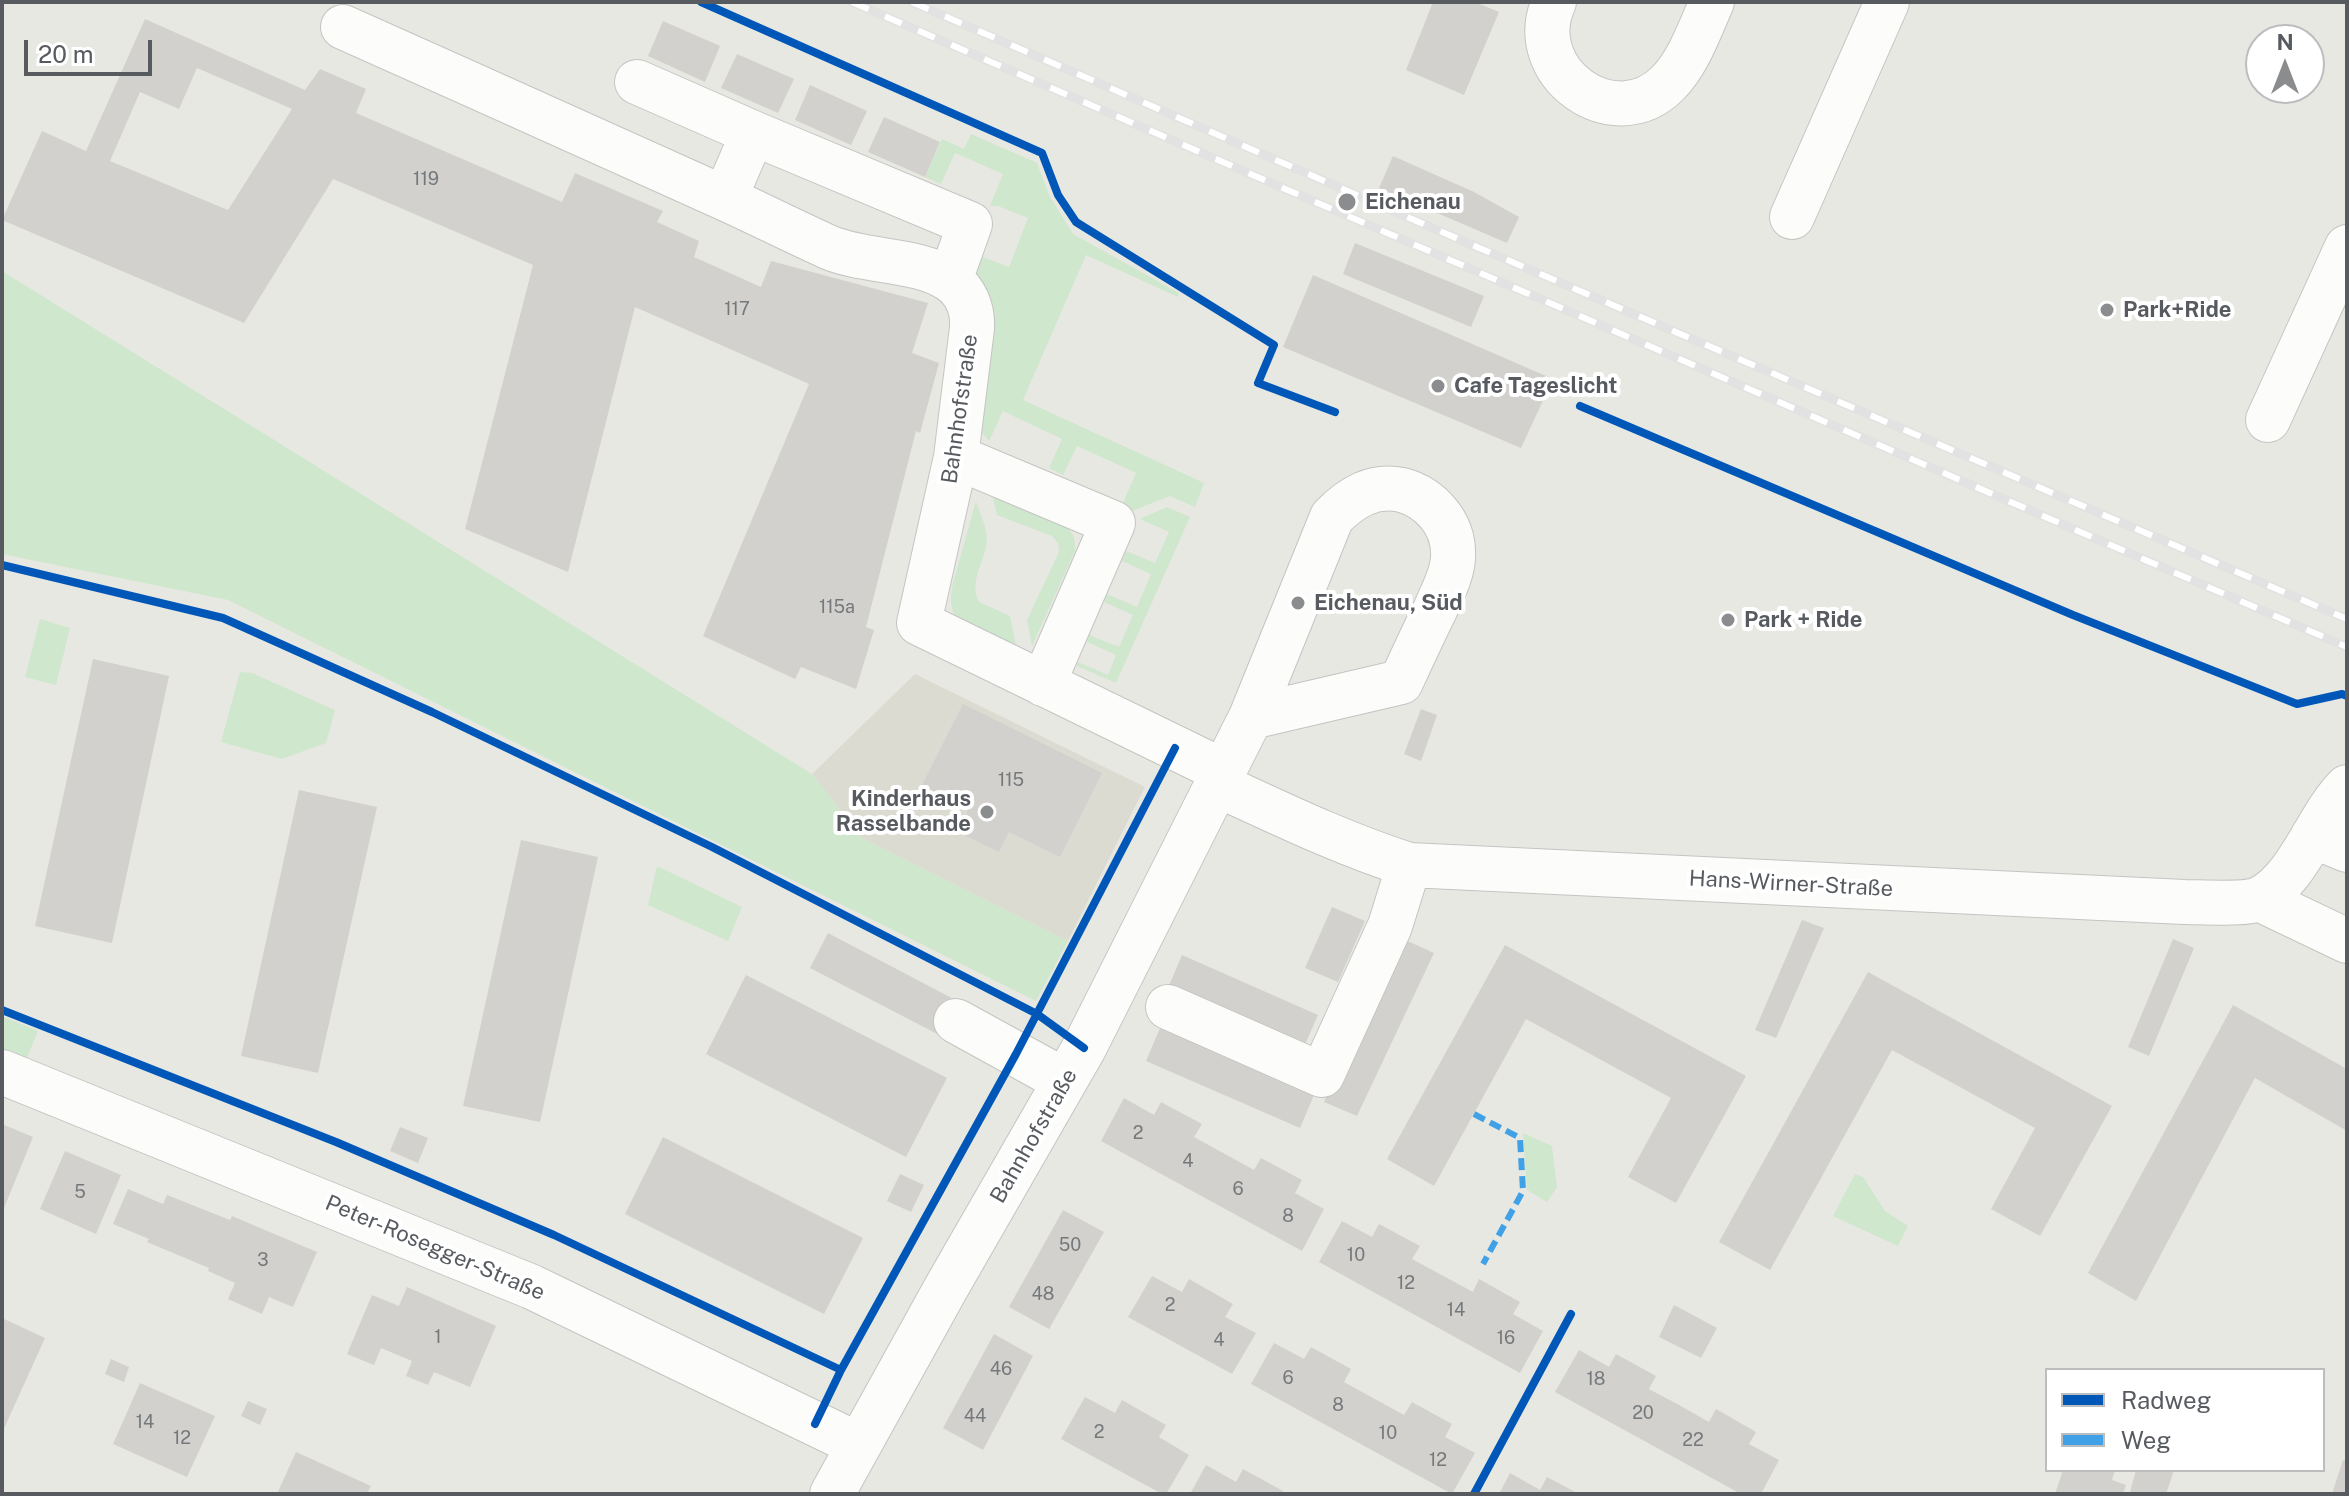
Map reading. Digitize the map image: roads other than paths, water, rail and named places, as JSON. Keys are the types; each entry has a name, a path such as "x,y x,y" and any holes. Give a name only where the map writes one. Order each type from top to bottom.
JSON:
{"street":[{"path":"1554,2 1547,32 1551,55 1562,76 1579,92 1601,101 1624,103 1647,97 1667,84 1681,66 1712,2"},
{"path":"1792,217 1887,2"},
{"path":"343,27 833,249 928,270 950,280 970,224 637,82"},
{"path":"725,198 753,133"},
{"path":"2268,420 2347,247"},
{"name":"Bahnhofstraße","path":"950,280 961,290 972,315 956,457 919,623 1221,778"},
{"path":"956,457 1113,523 1043,684"},
{"name":"Bahnhofstraße","path":"832,1494 1065,1081 1221,778 1251,717 1332,517 1348,501 1368,491 1402,490 1431,504 1444,520 1452,539 1453,561 1448,581 1401,682 1251,717"},
{"name":"Hans-Wirner-Straße","path":"1221,778 1313,828 1409,865 1464,855 1582,860 1617,892 1701,867 1748,899 1824,871 1945,880 2001,910 2068,886 2121,916 2189,889 2259,899"},
{"path":"2335,819 2283,880 2259,899 2347,941"},
{"path":"1168,1007 1322,1075 1390,926 1409,865"},
{"path":"956,1021 1065,1081"},
{"name":"Peter-Rosegger-Straße","path":"2,1072 532,1287 859,1445"}],"railway":[{"path":"852,2 2347,647"},
{"path":"912,2 2347,619"}],"place":[{"name":"Eichenau","path":"1347,202"},
{"name":"Park+Ride","path":"2107,310"},
{"name":"Cafe Tageslicht","path":"1438,386"},
{"name":"Eichenau, Süd","path":"1298,603"},
{"name":"Park + Ride","path":"1728,620"},
{"name":"Kinderhaus Rasselbande","path":"987,812"}]}
